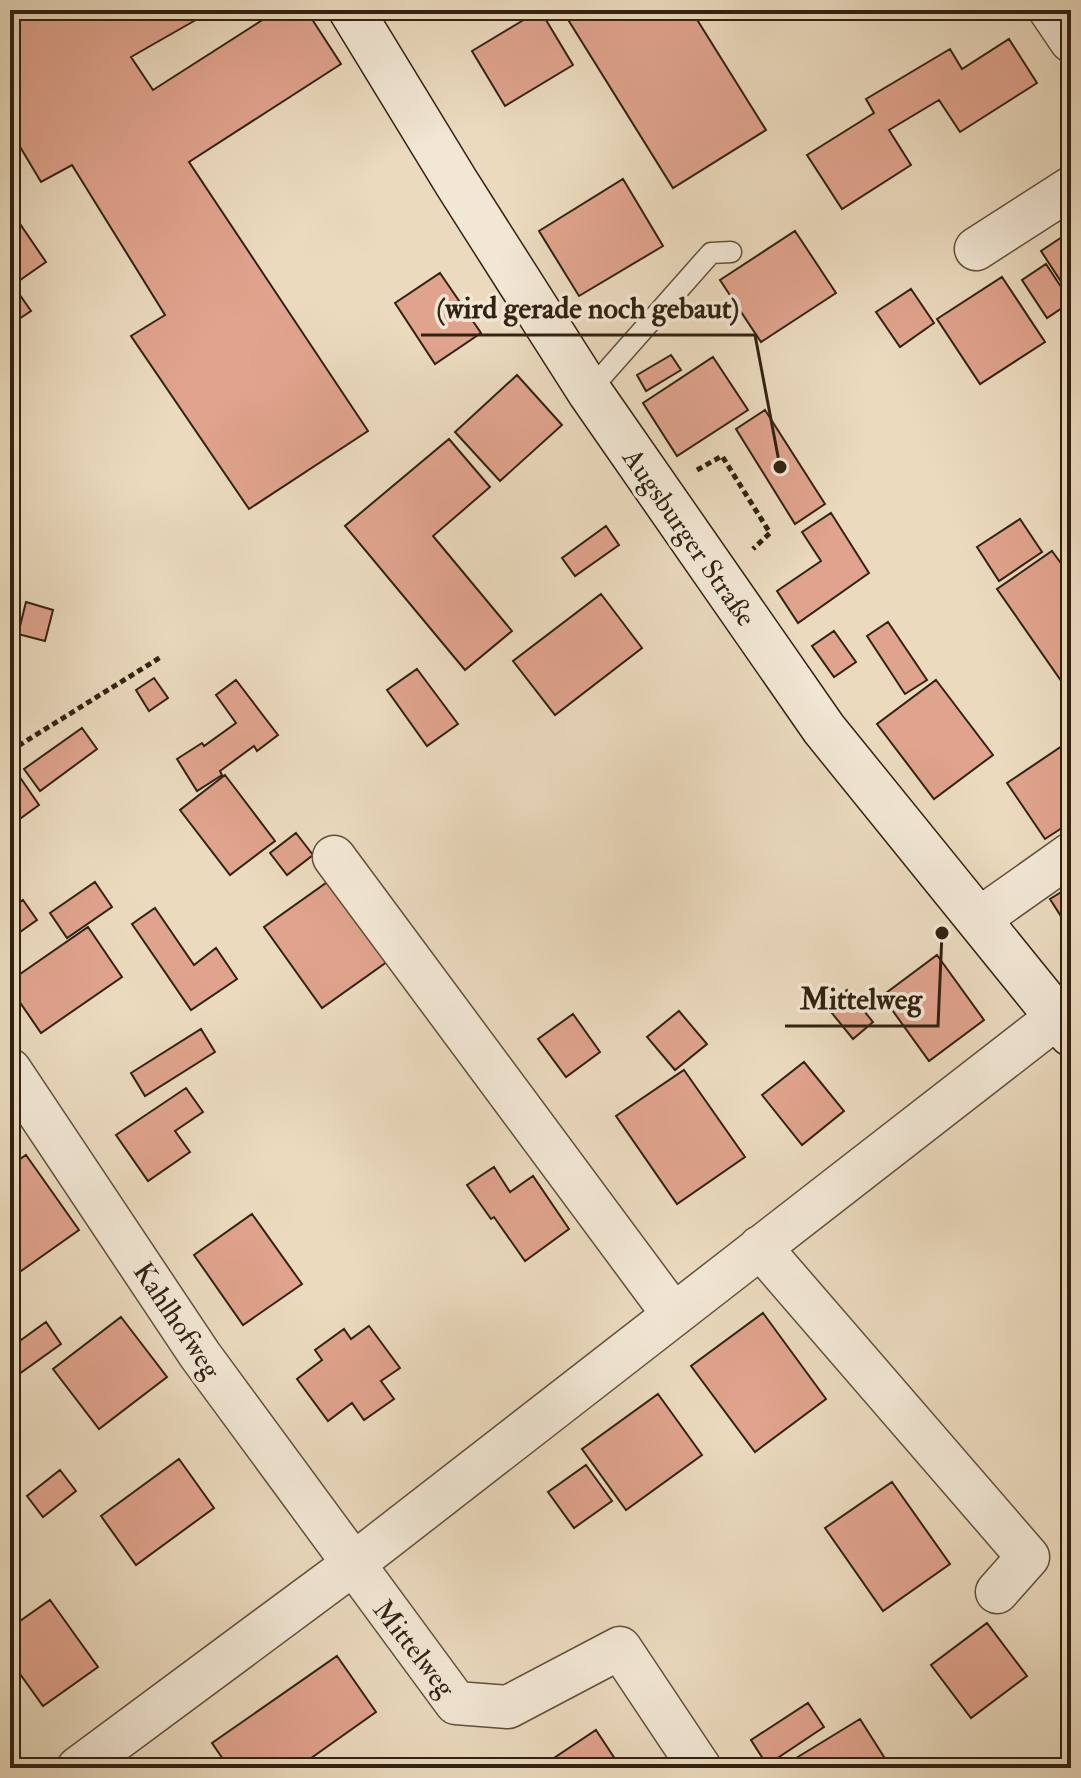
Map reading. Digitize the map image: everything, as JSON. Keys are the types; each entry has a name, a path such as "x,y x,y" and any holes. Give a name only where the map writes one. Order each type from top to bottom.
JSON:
{"main road":[{"name":"Augsburger Straße","path":"351,10 589,391 824,729 1064,1026"}],"street":[{"path":"1050,10 1071,41"},
{"path":"976,249 1071,188"},
{"path":"979,919 1071,854"},
{"path":"334,857 673,1314"},
{"path":"78,1768 352,1565 760,1247 1064,1026"},
{"name":"Kahlhofweg","path":"10,1070 200,1355 352,1565"},
{"path":"760,1247 1028,1557 997,1592"},
{"name":"Mittelweg","path":"352,1565 456,1703 508,1707 620,1648 700,1768"}],"lane":[{"path":"589,391 711,253 731,252"}],"path":[{"path":"659,491 722,456 770,533 721,581"},
{"path":"10,751 161,657"}],"building":[{"path":"10,10 197,10 201,17 131,57 153,90 278,10 306,10 341,64 189,162 368,431 249,509 131,336 165,315 72,165 41,182 10,130"},
{"path":"540,10 573,65 505,106 472,51"},
{"path":"562,10 691,10 766,130 673,188"},
{"path":"1009,39 1037,83 960,132 939,100 889,130 911,165 842,209 807,155 874,113 866,99 950,49 962,69"},
{"path":"623,179 663,246 579,296 539,231"},
{"path":"16,218 46,262 13,285 31,311 10,325 10,222"},
{"path":"795,231 836,293 761,342 720,280"},
{"path":"1071,231 1071,297 1041,251"},
{"path":"1046,264 1071,302 1047,318 1022,280"},
{"path":"440,273 481,333 435,364 395,303"},
{"path":"1002,277 1045,342 980,384 937,319"},
{"path":"911,289 934,323 900,347 876,312"},
{"path":"671,355 681,370 646,391 637,375"},
{"path":"713,357 748,410 677,456 643,403"},
{"path":"517,375 562,425 500,481 455,432"},
{"path":"765,410 825,504 795,524 736,429"},
{"path":"449,439 490,487 433,536 512,631 465,670 345,526"},
{"path":"831,513 869,573 798,623 777,591 821,561 802,532"},
{"path":"1020,519 1042,552 999,581 977,547"},
{"path":"606,526 619,545 575,576 562,558"},
{"path":"1052,551 1071,577 1071,695 997,589"},
{"path":"601,594 642,648 555,715 513,661"},
{"path":"26,602 53,610 45,641 18,634"},
{"path":"888,622 927,680 905,694 867,636"},
{"path":"834,631 856,662 834,677 812,646"},
{"path":"417,669 458,724 427,746 387,690"},
{"path":"154,678 168,698 149,711 136,690"},
{"path":"236,680 278,735 257,751 254,746 220,771 222,775 197,791 177,759 202,743 204,746 236,723 216,695"},
{"path":"936,680 993,755 934,799 877,724"},
{"path":"82,728 97,749 40,791 24,769"},
{"path":"1071,740 1071,822 1045,839 1007,783"},
{"path":"17,773 39,805 10,826 10,778"},
{"path":"225,775 275,841 230,875 180,810"},
{"path":"296,833 313,855 287,875 270,853"},
{"path":"333,878 391,959 322,1008 264,927"},
{"path":"95,882 112,907 67,938 50,913"},
{"path":"1071,886 1071,932 1050,899"},
{"path":"23,900 37,920 10,939 10,909"},
{"path":"155,908 194,965 216,948 237,979 191,1010 132,924"},
{"path":"88,927 122,977 41,1033 10,988 10,981"},
{"path":"937,955 984,1020 929,1061 882,996"},
{"path":"847,990 873,1022 853,1039 827,1007"},
{"path":"679,1011 707,1044 675,1070 647,1037"},
{"path":"573,1014 600,1052 566,1077 538,1039"},
{"path":"201,1029 215,1052 145,1096 131,1073"},
{"path":"804,1062 844,1111 802,1145 762,1095"},
{"path":"684,1070 745,1157 677,1204 616,1116"},
{"path":"186,1088 203,1112 175,1131 190,1152 148,1181 116,1135"},
{"path":"26,1155 79,1230 21,1271 10,1255 10,1166"},
{"path":"494,1167 510,1192 533,1176 569,1229 525,1261 467,1185"},
{"path":"252,1214 302,1284 243,1325 194,1255"},
{"path":"763,1313 826,1399 755,1452 691,1366"},
{"path":"121,1317 167,1377 99,1429 53,1369"},
{"path":"46,1322 61,1344 19,1374 10,1361 10,1348"},
{"path":"369,1326 400,1368 381,1381 394,1399 364,1420 352,1403 328,1421 297,1379 322,1360 315,1350 344,1329 351,1339"},
{"path":"658,1394 702,1455 626,1510 582,1449"},
{"path":"179,1459 214,1508 136,1565 101,1516"},
{"path":"586,1465 612,1501 574,1528 548,1492"},
{"path":"60,1470 76,1491 43,1517 27,1496"},
{"path":"892,1482 950,1564 883,1611 825,1528"},
{"path":"50,1600 98,1667 43,1706 10,1660 10,1628"},
{"path":"987,1623 1027,1676 971,1718 931,1665"},
{"path":"337,1656 376,1712 297,1768 229,1768 212,1743"},
{"path":"808,1703 824,1727 767,1765 751,1740"},
{"path":"860,1719 891,1768 791,1768 788,1763"},
{"path":"596,1730 621,1768 539,1768"}],"place":[{"name":"(wird gerade noch gebaut)","path":"780,467"},
{"name":"Mittelweg","path":"942,933"}]}
